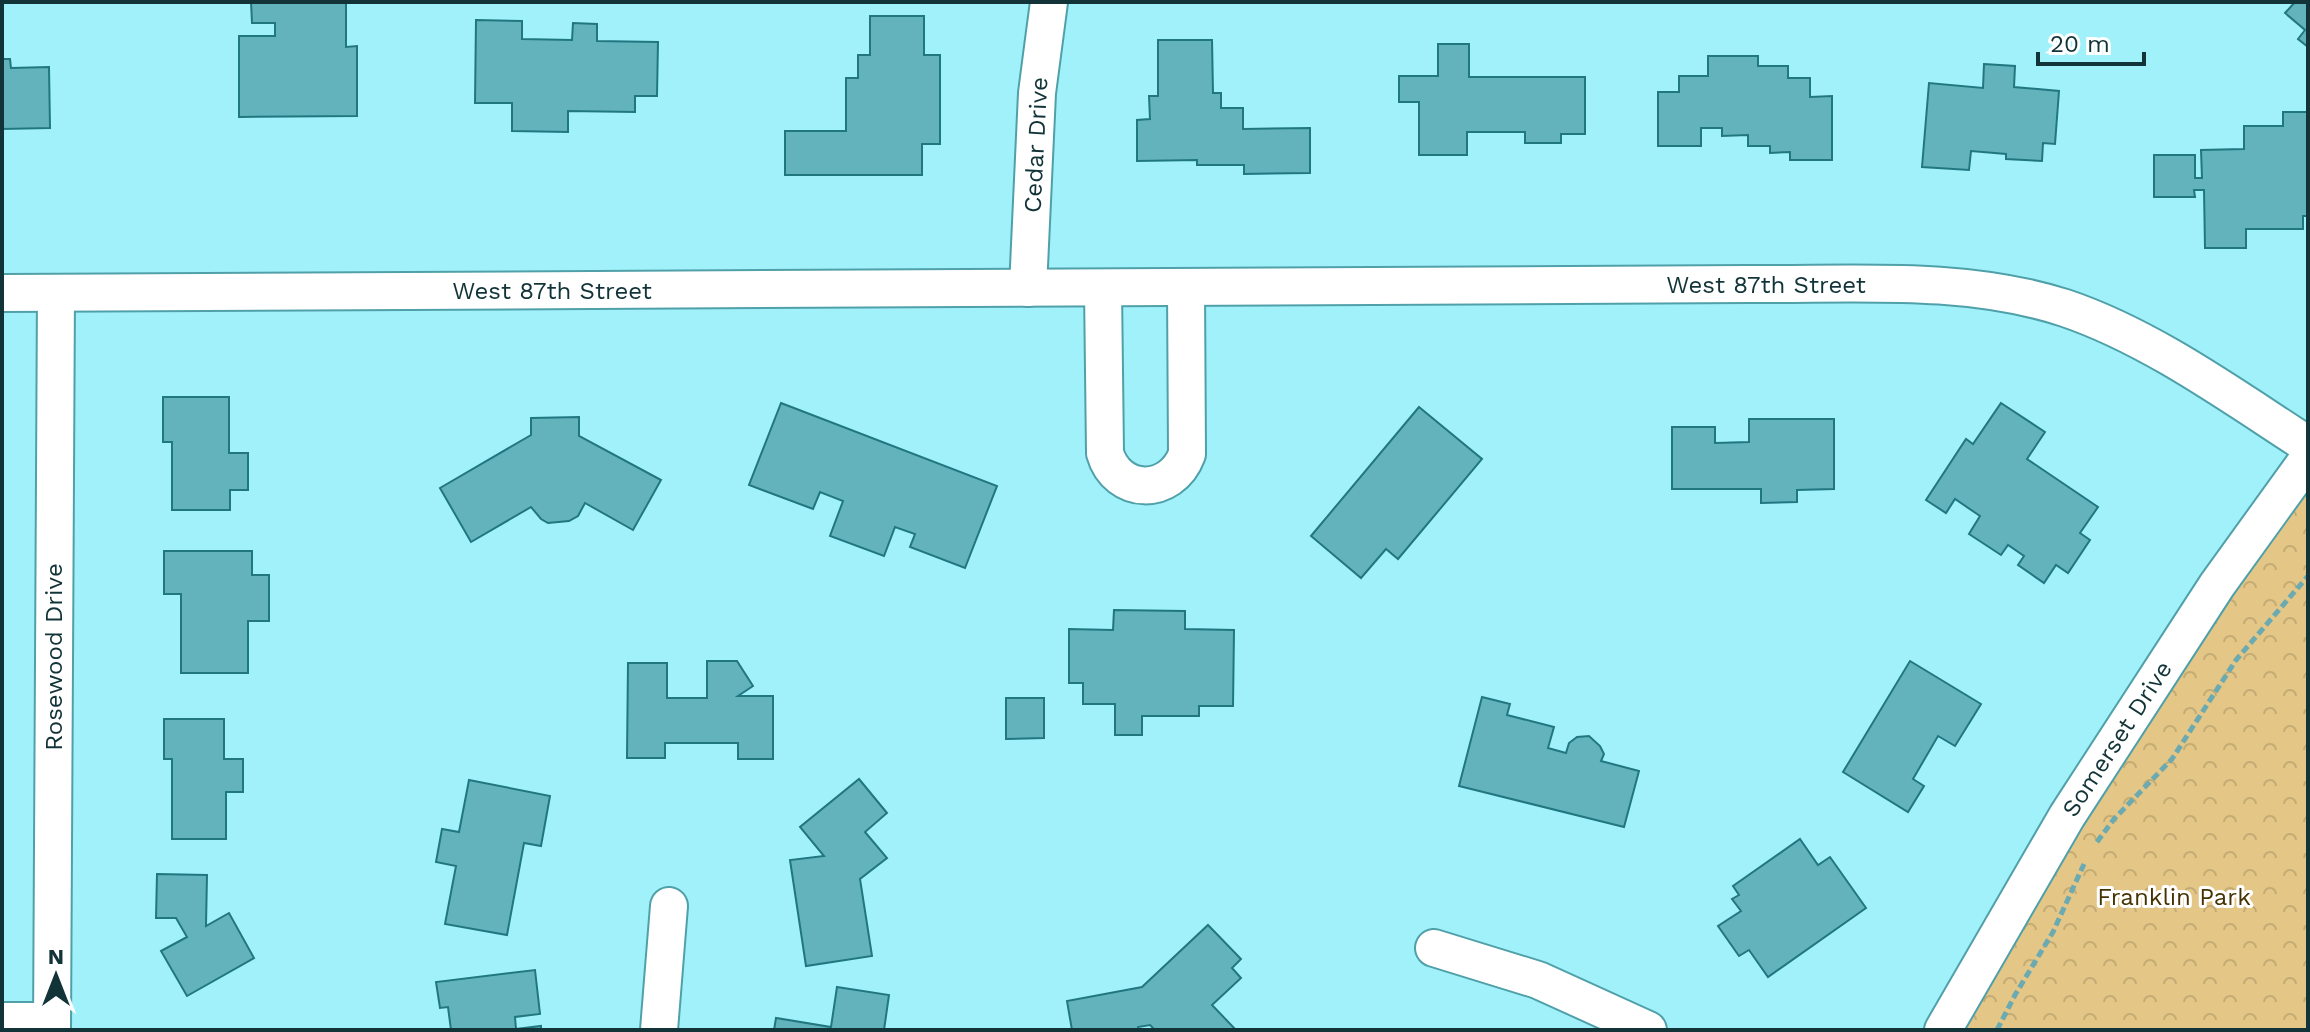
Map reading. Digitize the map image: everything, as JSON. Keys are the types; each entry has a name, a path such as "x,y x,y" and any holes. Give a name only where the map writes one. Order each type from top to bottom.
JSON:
{"street":[{"name":"Cedar Drive","path":"1028,288 1037,93 1049,2"},
{"name":"West 87th Street","path":"2,293 1762,284 1954,286 2003,293 2065,308 2121,331 2208,381 2308,445"},
{"path":"1103,289 1105,453 1115,473 1133,483 1152,486 1169,480 1181,469 1187,454 1186,288"},
{"name":"Rosewood Drive","path":"2,1021 52,1025 56,293"},
{"name":"Somerset Drive","path":"1943,1030 2067,816 2217,585 2308,459"},
{"path":"659,1030 669,906"},
{"path":"1434,948 1538,980 1648,1030"}],"path":[{"path":"1997,1030 2053,932 2084,863 2098,841 2114,819 2172,759 2236,660 2308,576"}],"green space":[{"name":"Franklin Park","path":"2308,459 2308,1030 1943,1030"}],"building":[{"path":"251,2 346,2 346,47 357,46 357,116 239,117 239,36 275,36 275,23 252,23"},
{"path":"2295,2 2308,2 2308,47 2298,39 2305,30 2285,13"},
{"path":"870,16 924,16 924,55 940,55 940,144 922,144 922,175 785,175 785,131 846,131 846,78 858,78 858,55 870,55"},
{"path":"476,20 522,21 522,39 572,40 573,23 597,24 597,41 658,42 657,96 635,96 635,112 568,111 568,132 512,131 512,103 475,103"},
{"path":"1158,40 1212,40 1213,93 1221,93 1221,108 1243,108 1243,129 1310,128 1310,173 1244,174 1244,165 1197,165 1197,160 1137,161 1137,120 1150,119 1149,96 1158,96"},
{"path":"1438,44 1469,44 1469,77 1585,77 1585,134 1561,134 1561,143 1525,143 1525,132 1467,132 1467,155 1419,155 1419,102 1399,102 1399,76 1438,76"},
{"path":"1708,56 1758,56 1758,66 1788,66 1788,78 1810,78 1810,97 1832,96 1832,160 1790,160 1790,152 1770,153 1770,146 1748,146 1748,135 1722,136 1722,128 1701,128 1701,146 1658,146 1658,92 1679,92 1679,76 1708,76"},
{"path":"2,59 10,59 11,68 49,67 50,128 2,129"},
{"path":"1984,64 2015,66 2014,87 2059,91 2055,144 2043,143 2042,161 2006,159 2006,154 1971,151 1969,170 1922,167 1929,83 1983,88"},
{"path":"2283,112 2308,112 2308,216 2303,216 2303,229 2246,229 2246,248 2205,248 2204,190 2194,190 2195,197 2154,197 2154,155 2195,155 2195,178 2202,178 2201,150 2244,149 2244,126 2283,126"},
{"path":"163,397 229,397 229,453 248,453 248,490 230,490 230,510 172,510 172,442 163,442"},
{"path":"781,403 997,486 965,568 910,547 915,534 895,527 884,556 830,536 843,501 820,492 813,509 749,485"},
{"path":"2001,403 2045,432 2027,459 2098,507 2080,533 2090,540 2068,573 2056,565 2044,583 2018,565 2024,556 2008,545 2001,555 1969,534 1980,516 1955,499 1946,513 1926,500 1966,439 1973,444"},
{"path":"1419,407 1482,459 1398,559 1386,549 1361,578 1311,536"},
{"path":"579,417 579,436 661,480 633,530 585,503 578,516 569,521 548,523 531,507 471,542 440,488 531,435 531,418"},
{"path":"1749,419 1834,419 1834,489 1797,490 1797,502 1761,503 1761,489 1672,489 1672,427 1715,427 1715,443 1749,442"},
{"path":"164,551 252,551 252,575 269,575 269,621 248,621 248,673 181,673 181,594 164,594"},
{"path":"1114,610 1185,611 1185,629 1234,630 1233,706 1199,706 1199,716 1142,716 1142,735 1115,735 1115,704 1083,704 1083,683 1069,683 1069,629 1113,630"},
{"path":"707,661 737,661 753,686 738,696 773,696 773,759 738,759 738,743 665,743 665,758 627,758 628,663 667,663 667,698 707,698"},
{"path":"1910,661 1981,704 1955,746 1938,736 1913,779 1924,786 1908,812 1843,772"},
{"path":"1482,697 1510,704 1507,715 1554,727 1548,748 1566,753 1569,743 1577,737 1589,736 1604,754 1601,761 1639,771 1624,827 1459,786"},
{"path":"1006,698 1044,698 1044,738 1006,739"},
{"path":"164,719 224,719 224,759 243,759 243,792 226,792 226,839 172,839 172,759 164,759"},
{"path":"859,779 887,813 865,832 887,858 860,879 872,956 806,966 790,860 824,856 800,827"},
{"path":"469,780 550,796 541,846 524,843 507,935 445,924 456,866 436,862 442,829 459,832"},
{"path":"1800,839 1818,865 1830,857 1866,908 1768,977 1749,950 1739,956 1718,926 1741,911 1732,899 1739,895 1733,886"},
{"path":"157,874 207,875 206,926 229,913 254,958 187,996 161,951 187,937 176,918 156,918"},
{"path":"1208,925 1241,959 1232,968 1241,978 1212,1005 1236,1030 1155,1030 1150,1025 1138,1027 1138,1030 1072,1030 1067,1001 1142,987"},
{"path":"535,970 540,1014 515,1017 516,1029 541,1026 541,1030 451,1030 448,1007 440,1008 436,982"},
{"path":"837,987 889,995 884,1030 774,1030 776,1018 831,1027"}]}
